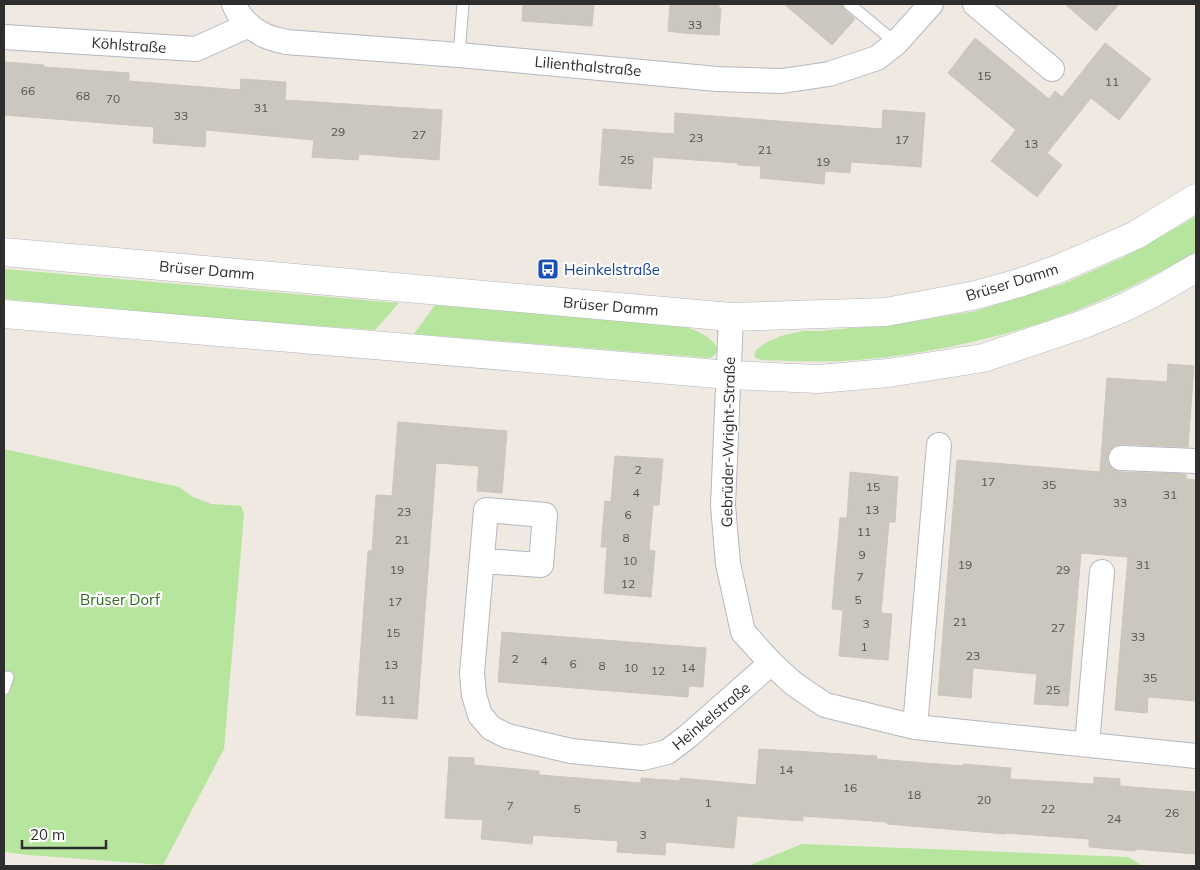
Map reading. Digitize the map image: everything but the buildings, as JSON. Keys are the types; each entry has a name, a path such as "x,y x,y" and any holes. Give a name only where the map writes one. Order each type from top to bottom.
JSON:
{"street":[{"name":"Lilienthalstraße","path":"234,4 236,10 249,26 266,36 286,42 459,55 717,79 782,81 829,74 877,58 896,43 932,4"},
{"path":"975,4 1052,69"},
{"name":"Köhlstraße","path":"4,37 196,49 249,26"},
{"name":"Brüser Damm","path":"4,252 731,317 886,312 976,295 1043,275 1097,253 1136,234 1196,198"},
{"path":"4,314 729,374 818,379 888,373 983,358 1084,324 1121,309 1196,268"},
{"name":"Gebrüder-Wright-Straße","path":"731,317 723,505 728,564 743,632 771,663 794,684 824,705 915,727 1196,756"},
{"path":"915,727 939,444"},
{"path":"1121,458 1196,461"},
{"name":"Heinkelstraße","path":"482,561 472,673 474,695 480,715 491,728 507,736 571,751 642,758 667,752 694,732 771,663"},
{"path":"1087,744 1102,572"}],"lane":[{"path":"459,55 463,4"},
{"path":"849,4 896,43"},
{"path":"4,689 8,677"}],"green space":[{"path":"1196,216 1196,252 1119,292 1045,321 979,340 911,354 844,361 761,360 754,356 756,350 765,343 781,336 803,331 898,324 976,311 1063,284 1124,257"},
{"path":"4,269 399,303 375,330 211,318 4,299"},
{"path":"435,305 678,325 708,338 716,346 717,350 710,358 414,334"},
{"name":"Brüser Dorf","path":"4,449 179,487 193,497 211,504 241,506 244,514 224,749 163,865 4,852"},
{"path":"802,844 1128,857 1143,866 748,866"}],"place":[{"name":"Heinkelstraße","path":"548,269"}]}
